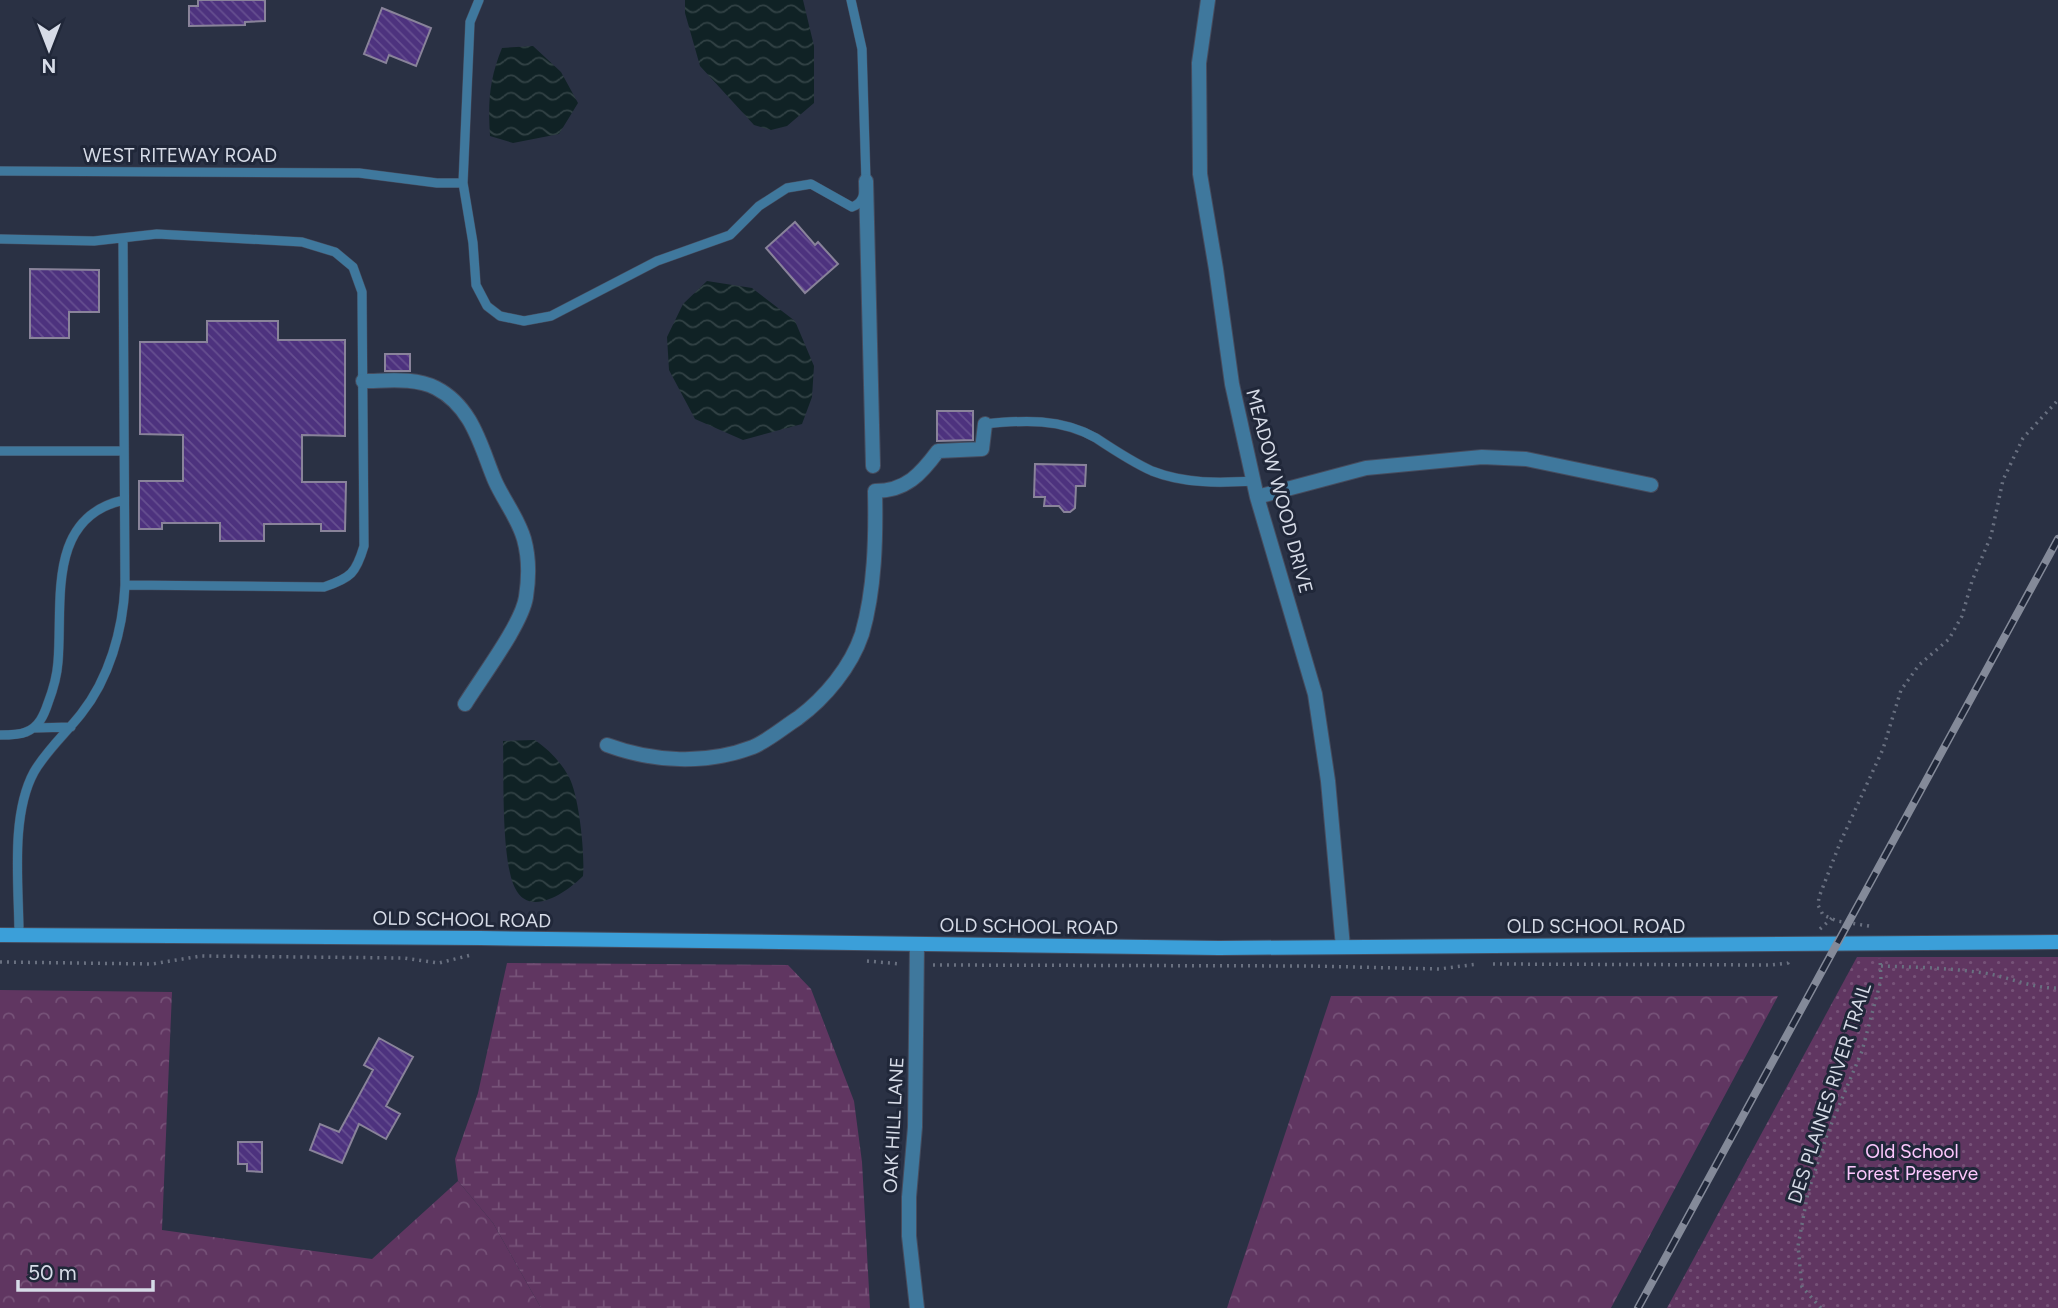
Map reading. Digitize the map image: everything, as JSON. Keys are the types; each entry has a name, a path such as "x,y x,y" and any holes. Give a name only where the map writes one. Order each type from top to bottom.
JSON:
{"street":[{"name":"MEADOW WOOD DRIVE","path":"1208,0 1199,64 1200,174 1231,384 1257,497 1314,694 1328,781 1343,947"},
{"path":"866,181 873,466"},
{"path":"363,382 420,382 439,390 462,410 479,437 495,480 524,537 528,557 526,599 519,619 465,704"},
{"path":"607,745 630,754 655,758 711,757 754,746 818,703 839,677 861,637 869,603 875,491 888,491 918,477 938,452 982,449 985,424"},
{"path":"1257,497 1366,468 1482,457 1526,459 1651,485"},
{"name":"OLD SCHOOL ROAD","path":"0,935 1343,947 2058,942"},
{"name":"OAK HILL LANE","path":"917,944 915,1126 909,1197 909,1236 917,1308"}],"lane":[{"path":"479,0 470,22 463,183 473,243 476,285 487,306 500,316 523,321 551,316 657,261 730,235 760,206 787,188 811,184 852,208 859,205 866,181 862,49 851,0"},
{"name":"WEST RITEWAY ROAD","path":"0,171 359,173 437,183 463,183"},
{"path":"0,239 94,241 157,234 302,242 335,252 353,267 362,292 364,546 358,568 344,581 324,587 125,585"},
{"path":"19,935 19,819 34,772 83,712 105,676 123,610 123,239"},
{"path":"985,424 1026,419 1051,423 1094,437 1119,454 1153,471 1184,480 1215,483 1254,481"},
{"path":"0,451 124,451"},
{"path":"0,735 26,732 39,723 46,710 58,666 58,595 68,551 78,529 90,513 124,500"},
{"path":"32,728 71,727"}],"path":[{"path":"1878,943 1877,927 1837,921 1823,915 1818,905 1819,897 1840,843 1883,749 1901,690 1919,665 1949,639 1962,616 1972,581 1991,536 2003,480 2023,438 2058,400"},
{"name":"DES PLAINES RIVER TRAIL","path":"1821,1308 1802,1287 1798,1246 1808,1192 1828,1132 1861,1051 1881,981 1878,943"},
{"path":"1880,965 1983,973 2042,989 2058,988"}],"green space":[{"name":"Old School Forest Preserve","path":"1857,957 2058,957 2058,1308 1667,1308"},
{"path":"507,963 788,965 811,989 854,1101 862,1162 870,1308 541,1308 493,1223 458,1181 455,1159 478,1093"},
{"path":"0,990 172,992 162,1230 372,1259 458,1181 493,1223 541,1308 0,1308"},
{"path":"1331,996 1778,996 1611,1308 1227,1308"}],"water":[{"path":"685,0 803,0 814,46 814,103 787,126 771,130 754,125 700,66 685,13"},
{"path":"533,46 561,72 578,103 559,134 513,143 490,136 490,91 502,48"},
{"path":"707,281 752,288 795,321 814,366 812,397 802,424 743,440 695,419 669,370 667,337 683,304"},
{"path":"535,740 558,761 573,786 582,840 583,866 583,876 576,882 559,895 539,902 522,897 515,888 505,838 503,741"}],"building":[{"path":"198,0 265,0 265,21 245,22 245,25 189,26 189,6 198,6"},
{"path":"382,8 431,28 416,66 389,55 386,63 364,54"},
{"path":"795,222 815,245 818,242 838,264 805,293 766,248"},
{"path":"30,269 99,270 99,312 69,312 69,338 30,338"},
{"path":"207,321 278,321 278,340 345,340 345,436 302,435 302,482 346,482 345,531 321,531 321,524 264,524 264,541 220,541 220,523 162,523 162,529 139,529 139,481 183,481 183,435 140,434 140,342 207,342"},
{"path":"385,354 410,354 410,371 385,371"},
{"path":"937,411 973,411 973,440 937,441"},
{"path":"1035,464 1086,465 1085,486 1076,486 1075,508 1064,512 1059,506 1044,506 1045,497 1034,497"},
{"path":"379,1038 413,1057 386,1106 400,1114 386,1139 359,1124 342,1163 310,1150 320,1124 339,1132 373,1070 364,1065"},
{"path":"238,1142 262,1142 262,1172 247,1171 247,1164 238,1164"}],"railway":[{"path":"1638,1308 2058,539"}]}
